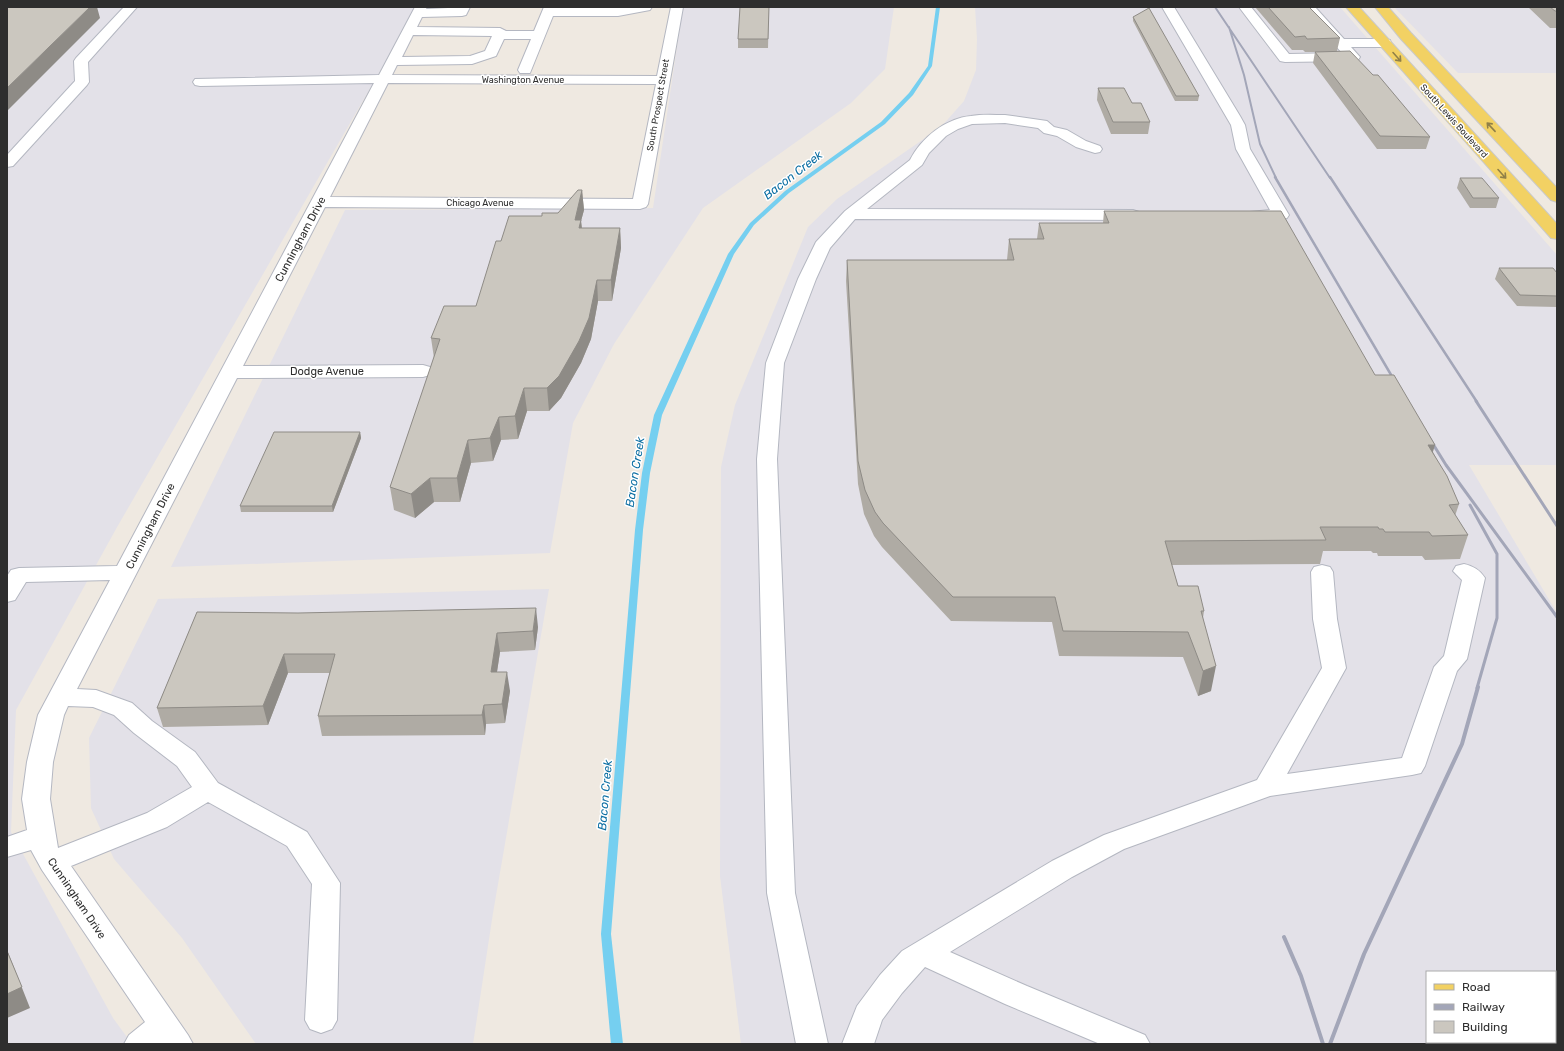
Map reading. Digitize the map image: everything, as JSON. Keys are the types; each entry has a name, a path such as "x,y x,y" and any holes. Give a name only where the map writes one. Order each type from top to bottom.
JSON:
{"main road":[{"name":"South Lewis Boulevard","path":"1352,7 1557,234"},
{"name":"South Lewis Boulevard","path":"1381,7 1406,36 1556,194"}],"street":[{"path":"8,163 82,82 82,61 131,7"},
{"path":"415,17 462,12 464,7"},
{"path":"618,12 646,7"},
{"name":"South Prospect Street","path":"640,204 663,80 662,20 677,7"},
{"path":"1168,7 1238,125 1243,149 1281,215 1241,215"},
{"path":"1245,7 1285,58 1353,57 1308,7"},
{"path":"524,70 549,10 618,12 662,20"},
{"path":"415,17 500,32 499,35"},
{"name":"Cunningham Drive","path":"170,1034 44,849 36,799 40,762 51,715 320,202 415,17"},
{"path":"499,35 539,35"},
{"path":"200,82 388,70 439,61 472,60 491,53 499,35"},
{"path":"1341,43 1385,44"},
{"path":"431,79 439,61"},
{"name":"Washington Avenue","path":"388,70 431,79 663,80"},
{"path":"812,1044 806,1023 781,893 767,459 775,363 822,246 851,214 917,162 922,151 941,133 953,126 970,120 1005,119 1042,124 1049,130 1062,133 1081,144 1095,149"},
{"name":"Chicago Avenue","path":"320,202 640,204"},
{"path":"851,214 1146,215"},
{"name":"Dodge Avenue","path":"231,372 423,371"},
{"path":"858,1044 868,1015 890,984 913,960 1056,873 1114,842 1267,788 1412,766 1446,667 1455,659 1474,578 1464,571"},
{"path":"1267,788 1334,668 1325,619 1322,572"},
{"path":"7,595 19,575 126,573"},
{"path":"61,697 96,699 123,709 143,727 186,759 208,790 297,839 326,883 321,1020"},
{"path":"52,862 157,820 208,790"},
{"path":"7,847 43,836"},
{"path":"923,953 1016,995 1134,1044"},
{"path":"140,1044 170,1034"}],"shaded area":[{"path":"7,7 417,7 116,529 16,710 11,832 113,1018 132,1044 7,1044"},
{"path":"683,7 894,7 885,69 851,103 703,208 614,344 573,423 550,553 171,567 345,210 653,208"},
{"path":"975,7 1340,7 1557,255 1557,465 1469,465 1557,613 1557,1044 741,1044 720,876 721,467 735,405 808,227 837,199 941,127 964,101 976,70 977,39"},
{"path":"1394,7 1557,7 1557,73 1458,73"},
{"path":"549,589 493,913 473,1044 256,1044 182,938 114,859 91,808 89,738 158,599"}],"building":[{"path":"7,7 90,7 7,88"},
{"path":"740,7 769,7 768,39 738,39"},
{"path":"1268,7 1309,7 1340,38 1307,39 1305,36 1295,37"},
{"path":"1550,7 1557,7 1557,11 1555,11"},
{"path":"1149,8 1199,96 1176,96 1133,17"},
{"path":"1350,51 1373,75 1378,75 1430,137 1380,136 1315,52"},
{"path":"1098,88 1124,88 1132,103 1141,103 1150,122 1113,122"},
{"path":"1460,178 1482,178 1499,198 1473,198"},
{"path":"578,190 582,190 575,220 581,220 579,228 620,228 611,280 597,280 589,318 579,341 559,376 547,388 524,388 515,416 499,417 490,438 468,440 457,478 430,478 411,494 390,487 440,339 431,338 444,306 476,306 496,241 501,241 509,216 542,216 542,213 558,213"},
{"path":"1104,211 1281,211 1375,375 1394,375 1435,445 1428,445 1447,476 1459,504 1449,505 1468,535 1432,536 1429,532 1385,532 1383,529 1379,529 1378,527 1320,527 1326,540 1165,541 1178,586 1198,586 1204,611 1201,611 1216,666 1203,671 1188,632 1063,631 1055,597 953,597 883,523 875,512 865,490 858,461 847,260 1014,260 1009,239 1044,239 1039,223 1109,223"},
{"path":"1499,268 1553,268 1557,273 1557,296 1520,295"},
{"path":"274,432 360,432 332,506 240,506"},
{"path":"536,608 533,631 497,633 491,672 507,672 502,704 484,705 482,715 318,716 335,654 284,654 263,706 157,708 197,612 298,613"},
{"path":"7,951 22,987 7,994"}],"waterway":[{"name":"Bacon Creek","path":"617,1044 606,934 639,530 646,473 658,415 731,254 752,224 787,192 883,123 911,94 930,66 938,7"}],"railway":[{"path":"1215,7 1229,29"},
{"path":"1229,29 1330,178"},
{"path":"1229,29 1244,75 1260,144 1276,178"},
{"path":"1275,177 1397,385"},
{"path":"1330,177 1477,402"},
{"path":"1476,401 1557,526"},
{"path":"1428,436 1446,465 1557,617"},
{"path":"1470,505 1497,554 1497,618 1477,688"},
{"path":"1330,1044 1364,954 1462,744 1478,687"},
{"path":"1284,937 1301,976 1323,1044"}]}
